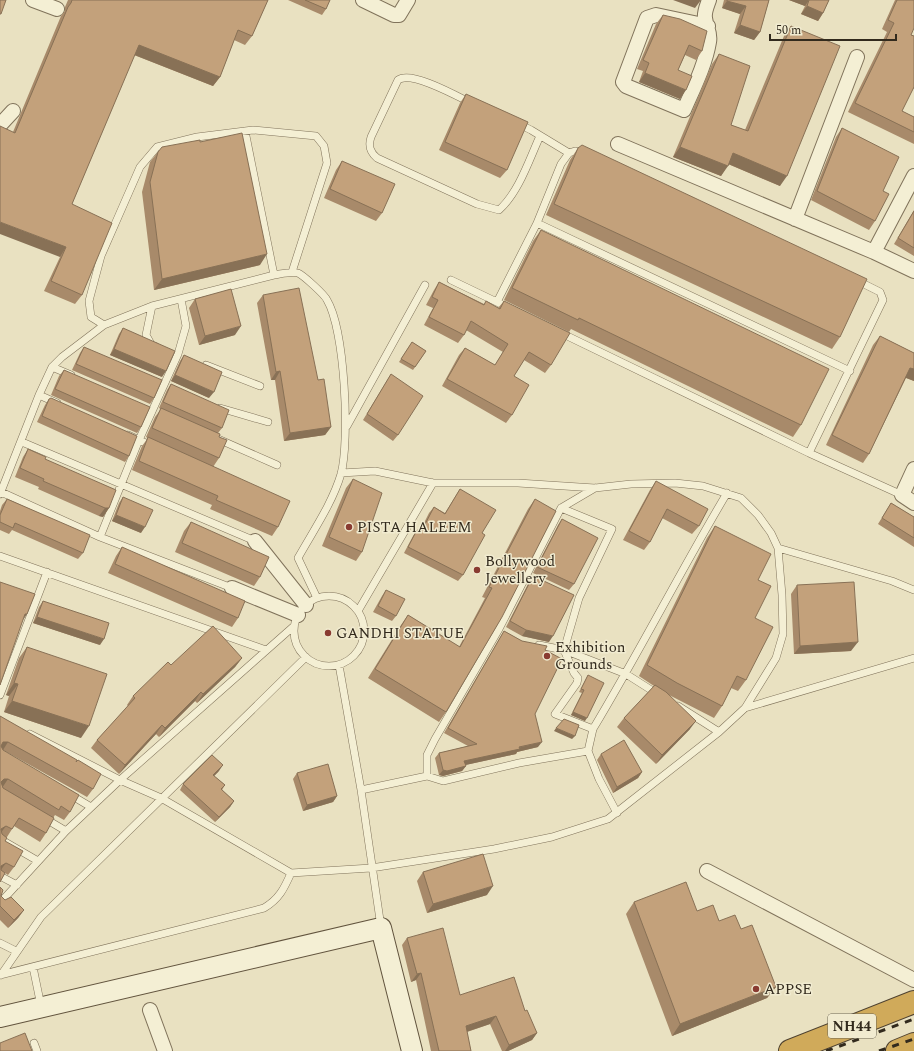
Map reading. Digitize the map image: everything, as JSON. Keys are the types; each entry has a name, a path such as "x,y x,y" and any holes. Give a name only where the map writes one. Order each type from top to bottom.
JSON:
{"highway":[{"name":"NH44","path":"790,1051 817,1046 914,1002"},
{"path":"897,1051 914,1044"}],"street":[{"path":"33,0 57,9"},
{"path":"363,0 394,15 399,14 408,0"},
{"path":"708,26 656,14 647,18 623,82 626,86 684,110 706,54 710,33 708,26 705,19 705,11 709,0"},
{"path":"795,219 857,57"},
{"path":"0,125 14,111"},
{"path":"618,144 874,252 914,271"},
{"path":"874,252 914,176"},
{"path":"908,499 914,469"},
{"path":"255,541 304,611"},
{"path":"232,588 304,611"},
{"path":"708,871 914,980"},
{"path":"0,1017 41,1006 381,928 412,1051"},
{"path":"150,1010 165,1051"}],"lane":[{"path":"477,105 443,89 412,77 401,78 398,80 371,137 369,144 371,153 377,158 478,204 499,210 506,204 515,190 540,136"},
{"path":"511,121 569,153"},
{"path":"245,131 274,275"},
{"path":"104,325 91,317 88,301 101,256 140,167 157,147 197,137 245,131 298,133 316,136 324,146 327,163 292,272"},
{"path":"497,302 537,223 561,164 569,153 575,151 592,157"},
{"path":"537,223 850,371"},
{"path":"0,903 66,831 120,780 266,650 304,611 329,596 340,598 350,603 358,611 363,627 362,643 352,656 338,664 327,666 316,664 306,657 298,648 294,638 304,611 298,558 333,496 341,473 347,426 338,329 327,299 299,274 292,272 274,275 152,306 104,325 52,367 0,493 100,537 232,588"},
{"path":"809,453 850,371 883,300 880,292 850,277"},
{"path":"451,280 511,309"},
{"path":"347,426 425,285"},
{"path":"100,537 152,410 168,385 175,353 186,326 181,299"},
{"path":"152,306 146,335 151,344 175,353"},
{"path":"554,330 908,499"},
{"path":"77,346 84,349"},
{"path":"199,362 260,386"},
{"path":"52,367 81,379"},
{"path":"157,380 168,385"},
{"path":"39,396 67,408"},
{"path":"214,405 228,411 268,422"},
{"path":"118,430 161,450"},
{"path":"213,436 277,464"},
{"path":"22,442 122,486 255,541"},
{"path":"21,729 120,780 161,798 291,873 371,868 494,849 552,837 608,819 719,732 745,708 776,658 783,634 782,595 778,548 771,533 758,515 741,498 727,492 703,486 675,483 631,484 595,488 518,483 433,482 375,471 341,473"},
{"path":"358,611 433,482"},
{"path":"427,776 427,755 435,739 502,631 530,577 561,508 595,488"},
{"path":"617,813 599,779 588,751 593,729 626,674 667,597 727,492"},
{"path":"561,508 612,529 576,597 564,650 574,673 578,678 577,683 555,714 593,729"},
{"path":"778,548 892,581 914,590"},
{"path":"0,556 266,650"},
{"path":"0,696 46,572"},
{"path":"528,642 564,650 626,674 719,732"},
{"path":"1,975 16,951 41,917 306,657"},
{"path":"745,708 914,658"},
{"path":"338,664 361,790 371,868 381,928"},
{"path":"361,790 427,776 443,781 518,763 588,751"},
{"path":"59,788 92,807"},
{"path":"40,815 66,831"},
{"path":"0,839 38,861"},
{"path":"1,975 264,908 275,902 283,891 291,873"},
{"path":"0,876 17,884"},
{"path":"0,943 16,951"},
{"path":"33,967 41,1006"},
{"path":"34,1043 37,1051"}],"building":[{"path":"0,0 6,0 1,14 0,14"},
{"path":"72,0 268,0 252,36 238,30 220,77 139,45 72,204 112,223 82,295 51,281 66,247 0,222 0,126 15,133"},
{"path":"305,0 330,0 326,9"},
{"path":"727,0 769,0 760,32 740,25 746,6"},
{"path":"809,0 829,0 823,13 807,6"},
{"path":"897,0 914,0 914,28 911,35 914,36 914,87 902,111 914,117 914,132 855,103 894,23 888,20"},
{"path":"663,15 680,19 707,31 702,51 689,45 678,70 692,76 686,90 645,73 649,63 643,60"},
{"path":"791,26 840,46 787,176 733,153 728,166 680,147 719,54 750,66 731,125 748,131"},
{"path":"466,94 528,122 507,170 445,142"},
{"path":"842,128 899,157 883,191 889,194 875,221 817,191"},
{"path":"242,133 267,254 162,279 150,182 158,152 162,147 200,140 200,142"},
{"path":"582,145 867,279 840,337 554,204 578,148"},
{"path":"342,161 395,184 382,213 330,189"},
{"path":"914,211 914,248 898,238"},
{"path":"541,230 829,369 801,425 579,318 578,320 512,288"},
{"path":"439,282 484,305 486,301 500,309 504,301 570,333 551,365 529,352 514,376 529,385 512,415 447,379 465,348 495,365 508,344 471,321 464,335 429,317 438,300 432,297"},
{"path":"299,288 318,380 324,379 331,427 290,433 280,371 276,372 263,295"},
{"path":"231,289 241,326 205,336 195,299"},
{"path":"123,328 175,351 166,371 114,349"},
{"path":"880,336 914,353 914,369 910,368 869,454 832,435"},
{"path":"412,342 426,351 415,367 401,359"},
{"path":"84,347 162,380 154,398 76,364"},
{"path":"184,355 222,372 214,392 175,375"},
{"path":"64,370 150,407 141,427 55,389"},
{"path":"391,374 423,396 398,435 367,414"},
{"path":"171,384 229,410 222,428 163,402"},
{"path":"51,398 137,436 129,456 42,416 49,399"},
{"path":"161,408 220,434 219,437 227,440 219,458 152,428"},
{"path":"148,437 290,501 278,527 216,500 218,496 139,461"},
{"path":"28,449 46,457 45,459 116,490 109,508 105,508 43,481 44,479 20,468"},
{"name":"PISTA HALEEM","path":"353,479 382,493 362,552 329,537"},
{"path":"656,481 708,509 699,526 667,509 650,542 629,531"},
{"path":"460,489 496,510 482,533 485,535 463,575 408,547 417,530 421,532 434,507 445,514"},
{"path":"123,497 153,510 145,527 116,515"},
{"path":"7,499 90,535 83,553 15,523 13,528 0,522 0,515"},
{"path":"535,499 556,511 502,617 446,712 375,669 408,615 460,647 492,588 489,587"},
{"path":"891,503 914,517 914,538 882,518"},
{"path":"562,519 598,538 574,584 537,567"},
{"path":"191,522 269,557 260,577 182,543"},
{"path":"715,526 771,554 758,580 771,586 755,618 773,627 746,680 737,676 722,706 677,683 647,665"},
{"path":"122,547 245,601 238,618 115,564"},
{"path":"533,576 574,595 553,636 526,630 510,621"},
{"path":"0,582 35,594 27,614 25,614 0,685"},
{"path":"854,582 858,642 800,646 797,585"},
{"path":"386,590 405,599 396,616 378,606"},
{"path":"43,601 109,623 104,639 37,617"},
{"path":"213,626 242,658 203,694 201,692 165,728 162,725 125,765 97,740 135,698 133,696 168,662 171,665"},
{"path":"504,631 522,641 547,646 545,650 562,659 535,714 542,742 519,747 520,749 464,761 466,766 447,771 443,770 439,753 477,744 448,728"},
{"path":"27,647 107,674 89,726 12,701 18,684 14,683"},
{"path":"588,675 604,683 587,718 573,712 584,690 581,689"},
{"path":"655,685 666,692 696,721 662,755 624,718"},
{"path":"0,716 77,760 76,762 78,760 101,774 93,789 8,742 3,742 1,746 3,750 79,795 70,812 61,806 59,810 8,779 4,779 1,782 3,788 54,818 46,833 19,818 12,829 6,826 1,829 2,834 7,838 5,841 23,851 14,867 6,863 1,866 1,870 5,873 0,882"},
{"path":"564,719 579,725 575,736 556,728"},
{"path":"624,740 642,772 617,787 601,754"},
{"path":"212,755 223,765 213,775 225,785 221,789 234,801 219,817 183,784"},
{"path":"328,764 337,796 307,805 297,773"},
{"path":"483,854 493,886 433,904 423,872"},
{"path":"686,882 697,911 713,905 719,921 735,915 741,929 752,925 776,987 680,1024 634,902"},
{"path":"0,887 3,890 1,896 5,900 11,897 24,910 14,920 0,906"},
{"path":"443,928 460,995 514,977 525,1011 527,1010 537,1033 509,1045 496,1016 466,1026 471,1051 439,1051 421,973 417,974 407,938"},
{"path":"25,1033 32,1051 0,1051 0,1043"}],"railway":[{"path":"826,1051 914,1019"},
{"path":"879,1051 914,1039"}],"place":[{"name":"PISTA HALEEM","path":"349,527"},
{"name":"Bollywood Jewellery","path":"477,570"},
{"name":"GANDHI STATUE","path":"328,633"},
{"name":"Exhibition Grounds","path":"547,656"},
{"name":"APPSE","path":"756,989"}]}
